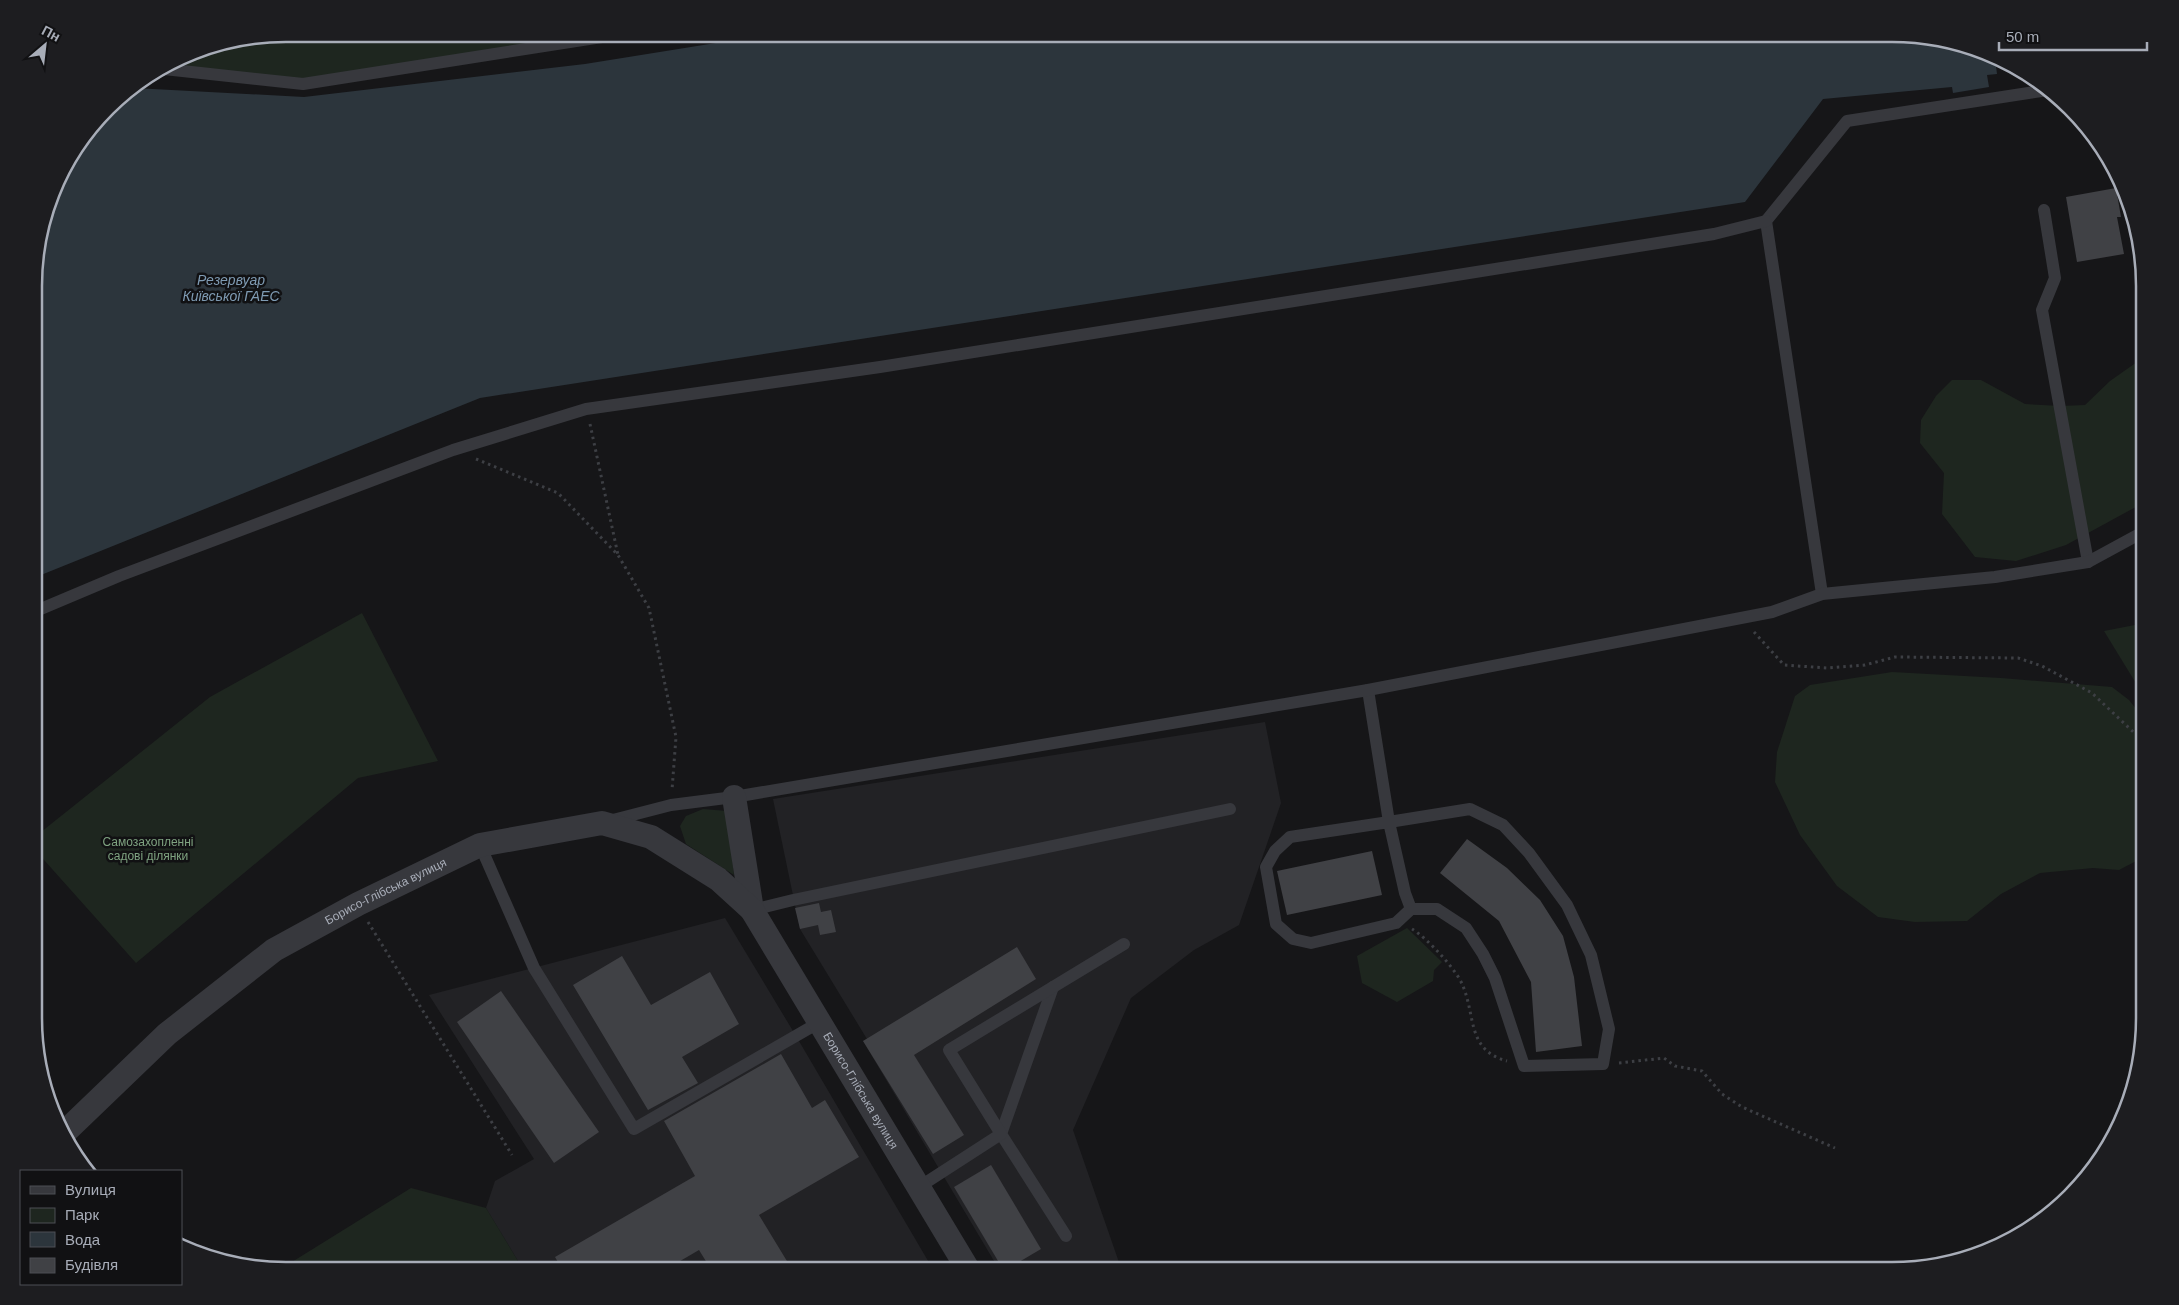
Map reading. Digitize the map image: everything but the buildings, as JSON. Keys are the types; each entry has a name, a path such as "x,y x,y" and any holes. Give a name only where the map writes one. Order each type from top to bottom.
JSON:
{"street":[{"name":"Борисо-Глібська вулиця","path":"734,797 752,910"},
{"name":"Борисо-Глібська вулиця","path":"69,1128 167,1034 274,950 358,904 480,845 602,823 651,837 712,875 752,910 964,1262"}],"lane":[{"path":"174,70 302,84 570,42"},
{"path":"42,608 118,576 453,450 586,409 910,363 1714,234 1766,221 1847,121 2039,91"},
{"path":"2044,210 2054,278 2042,310 2088,562"},
{"path":"1766,221 1822,594"},
{"path":"602,823 671,805 734,797 1368,690 1741,619 1772,612 1822,594 1995,577 2088,562 2136,536"},
{"path":"1368,690 1389,822 1410,909"},
{"path":"1470,808 1503,826 1529,853 1567,905 1591,955 1609,1029 1603,1064 1524,1066 1495,978 1483,954 1466,928 1438,909 1410,909 1396,923 1311,943 1293,939 1276,924 1266,867 1275,851 1290,837 1389,822 1470,808"},
{"path":"752,910 1230,809"},
{"path":"480,845 534,968 634,1129 820,1022"},
{"path":"1066,1236 949,1050 1124,944"},
{"path":"919,1187 1001,1134 1053,987"}],"path":[{"path":"586,409 618,555"},
{"path":"453,450 558,493 618,555 649,608 676,738 671,805"},
{"path":"1741,619 1784,665 1827,668 1865,665 1895,657 2018,658 2042,666 2092,693 2136,735"},
{"path":"358,904 512,1155"},
{"path":"1399,921 1420,934 1441,955 1463,985 1472,1024 1480,1046 1497,1058 1524,1066"},
{"path":"1603,1064 1664,1058 1675,1066 1702,1071 1722,1094 1742,1107 1835,1148"}],"shaded area":[{"path":"1265,722 1281,803 1239,925 1194,950 1131,998 1073,1130 1119,1262 995,1262 863,1041 867,1039 800,929 773,799"},
{"path":"725,918 929,1262 519,1262 486,1208 495,1181 534,1159 429,995"}],"green space":[{"path":"570,42 303,84 174,70 208,55 239,47 271,43"},
{"path":"2136,363 2136,507 2066,545 2016,561 1975,557 1942,514 1944,473 1920,443 1921,420 1936,396 1952,380 1981,380 2025,404 2085,405 2110,381"},
{"name":"Самозахопленні садові ділянки","path":"362,613 438,761 358,778 136,963 42,858 42,831 210,697"},
{"path":"2136,625 2136,683 2104,631"},
{"path":"1892,672 2112,687 2129,700 2136,709 2136,861 2119,870 2093,868 2040,873 2001,894 1967,921 1915,922 1878,917 1837,886 1800,835 1775,782 1777,752 1795,696 1810,685"},
{"path":"703,809 727,811 734,875 686,844 680,826 686,816"},
{"path":"1407,928 1442,962 1434,970 1433,981 1397,1002 1362,983 1357,956"},
{"path":"411,1188 486,1208 519,1262 292,1262"}],"water":[{"name":"Резервуар Київської ГАЕС","path":"721,42 1892,42 1940,47 1971,55 1996,66 1997,74 1987,75 1989,87 1953,93 1952,87 1823,99 1745,202 480,398 42,575 42,286 47,239 55,208 75,164 93,138 114,114 144,89 304,97 585,64"}]}
